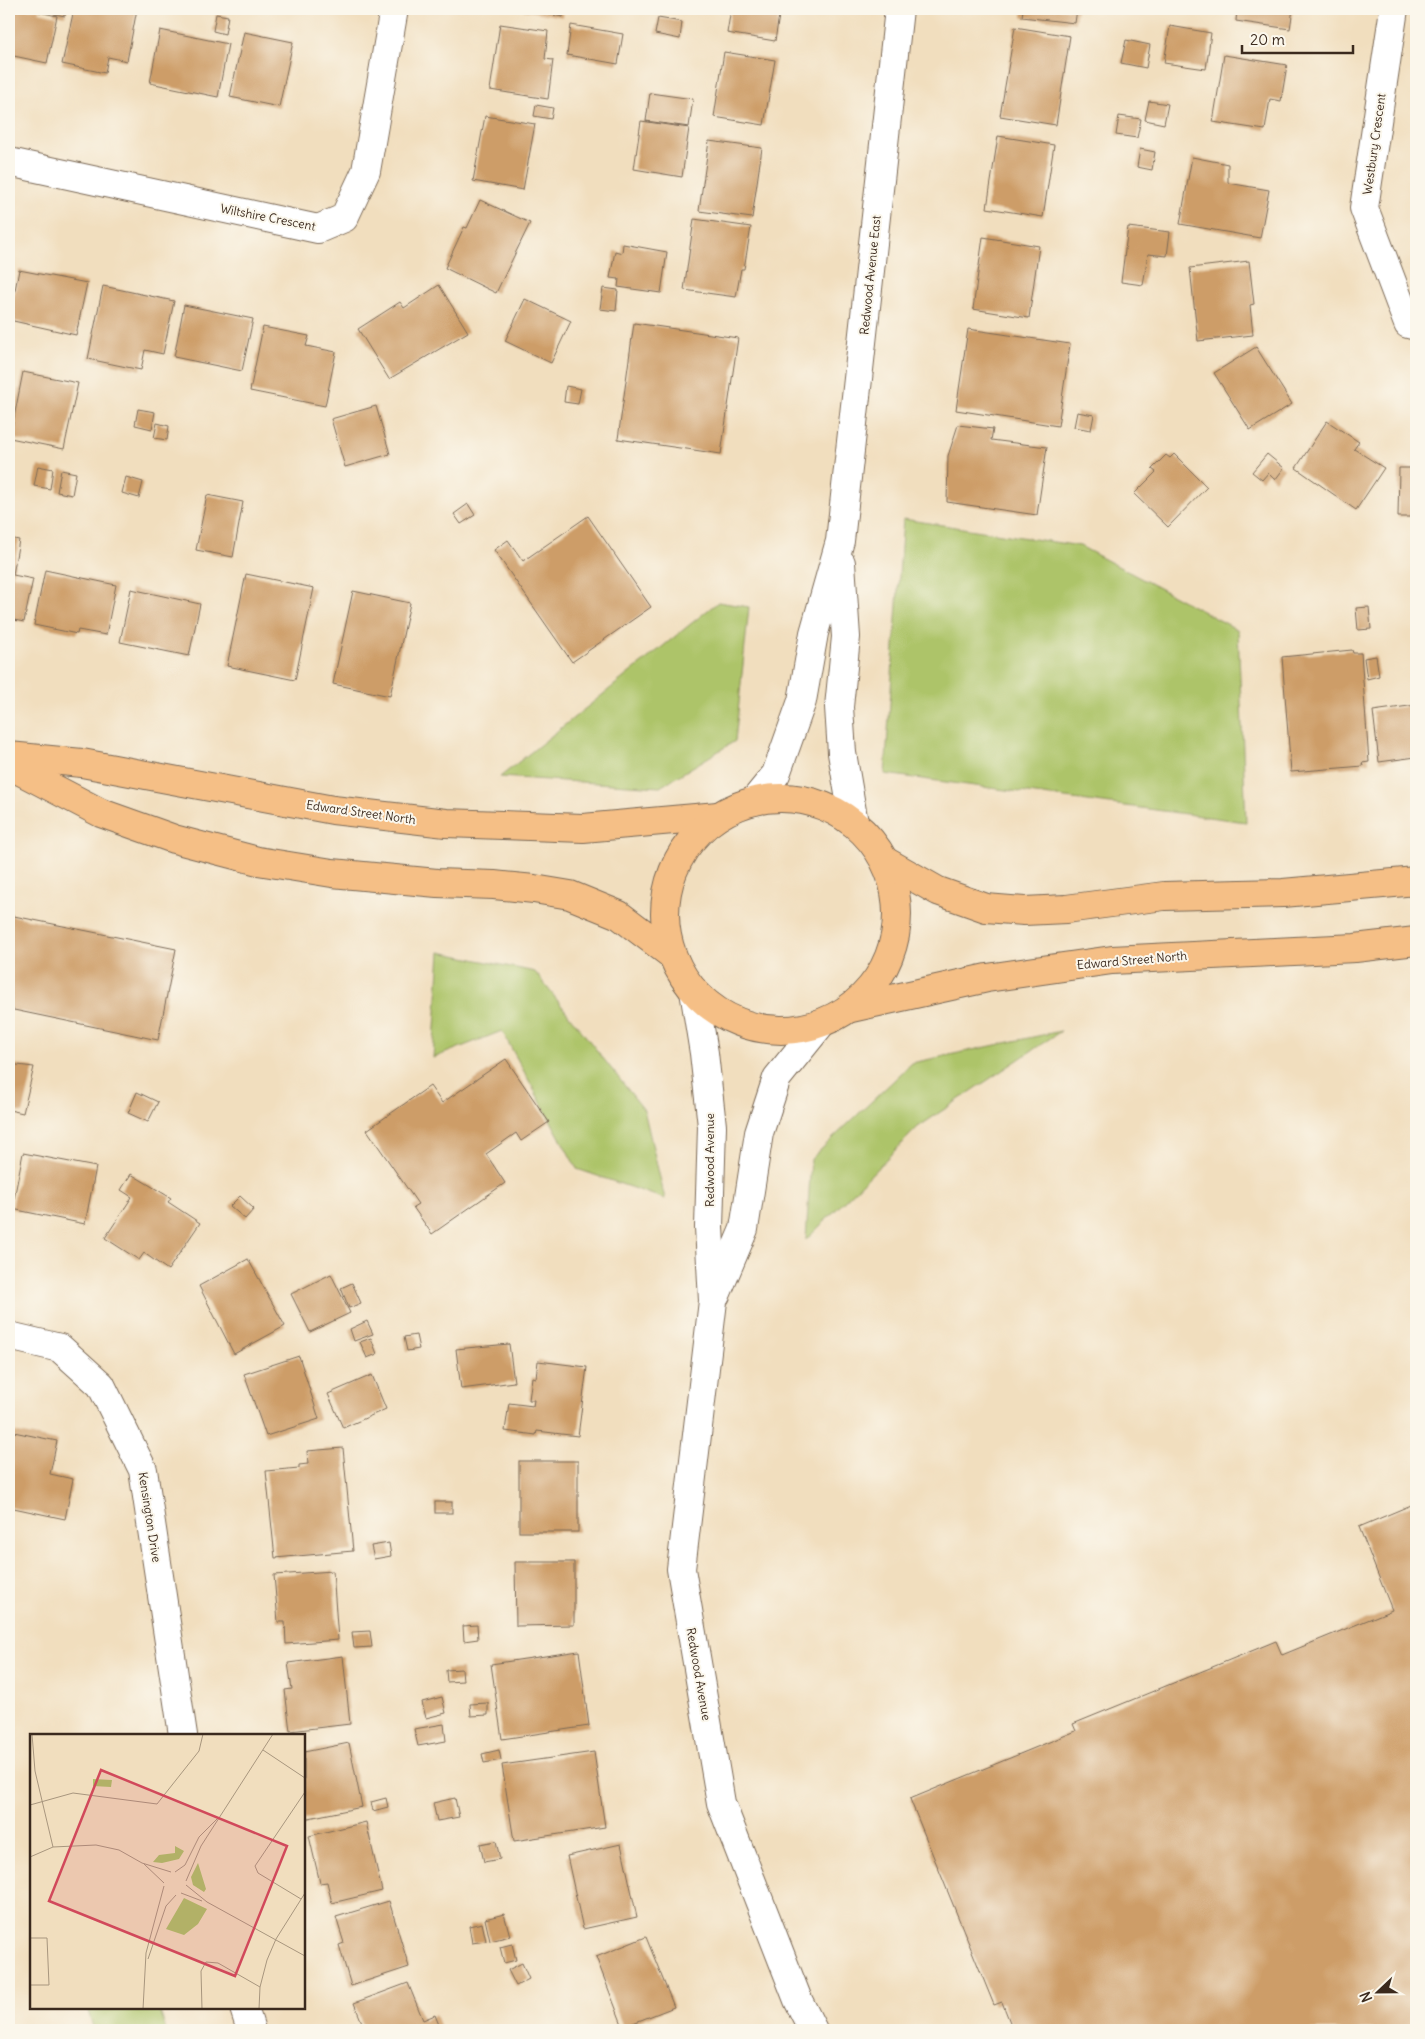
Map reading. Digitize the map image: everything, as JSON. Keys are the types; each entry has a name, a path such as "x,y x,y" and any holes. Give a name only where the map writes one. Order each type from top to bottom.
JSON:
{"main road":[{"name":"Edward Street North","path":"9,756 82,763 334,810 446,824 583,828 718,816"},
{"path":"9,765 101,813 174,839 258,861 332,873 437,883 534,889 570,896 619,915 672,956"},
{"path":"789,798 824,806 854,823 871,841 885,861 896,892 897,925 890,956 874,985 851,1008 820,1025 786,1031 752,1027 720,1013 694,991 672,956 664,917 670,878 689,843 718,816 754,801 789,798"},
{"path":"885,861 938,890 986,908 1024,911 1066,909 1164,896 1283,893 1416,881"},
{"name":"Edward Street North","path":"851,1008 987,978 1112,960 1355,948 1416,941"}],"street":[{"name":"Wiltshire Crescent","path":"9,162 318,229 344,218 366,171 394,9"},
{"name":"Redwood Avenue East","path":"754,801 776,774 802,701 814,633 840,541 899,9"},
{"name":"Westbury Crescent","path":"1394,9 1364,208 1408,324 1416,326"},
{"name":"Redwood Avenue East","path":"840,541 846,637 839,707 842,753 854,823"},
{"name":"Redwood Avenue","path":"694,991 704,1054 712,1126 709,1227 713,1300 681,1569 721,1803 798,2000 812,2030"},
{"name":"Redwood Avenue","path":"713,1300 744,1229 759,1133 777,1078 820,1025"},
{"name":"Kensington Drive","path":"9,1336 60,1348 100,1385 144,1470 183,1734"},
{"path":"244,2009 251,2030"}],"green space":[{"path":"903,519 1080,546 1238,630 1246,822 885,774"},
{"path":"718,602 749,607 735,741 660,787 500,777"},
{"path":"440,952 535,972 644,1110 665,1199 577,1169 502,1031 433,1058"},
{"path":"1061,1031 918,1127 806,1240 811,1159 912,1063"},
{"path":"87,2009 159,2009 166,2030 94,2030"}],"building":[{"path":"9,9 40,9 39,12 57,16 47,63 9,55"},
{"path":"55,9 67,9 65,16 54,14"},
{"path":"74,9 137,9 127,61 108,57 105,73 62,64"},
{"path":"517,9 564,9 563,17"},
{"path":"731,9 780,9 775,41 727,33"},
{"path":"1023,9 1077,9 1075,23 1022,17"},
{"path":"1237,9 1293,9 1290,29 1236,21"},
{"path":"216,14 228,16 225,34 213,31"},
{"path":"658,18 682,22 680,39 655,34"},
{"path":"500,24 548,31 545,59 553,60 548,99 490,90"},
{"path":"571,25 623,34 618,64 567,55"},
{"path":"1170,26 1211,33 1206,69 1164,63"},
{"path":"1015,27 1070,36 1056,125 1000,116"},
{"path":"160,30 228,44 218,97 150,83"},
{"path":"244,32 293,42 279,107 230,97"},
{"path":"1126,40 1150,45 1146,68 1121,63"},
{"path":"724,52 775,60 764,125 714,117"},
{"path":"1224,55 1287,65 1281,101 1270,99 1265,130 1213,122"},
{"path":"650,93 693,99 689,127 646,121"},
{"path":"1149,101 1168,104 1164,124 1145,120"},
{"path":"536,105 553,108 551,119 534,116"},
{"path":"485,116 535,124 523,190 473,181"},
{"path":"1119,116 1141,119 1137,138 1116,135"},
{"path":"641,121 689,128 682,177 634,169"},
{"path":"998,136 1054,145 1043,217 987,208"},
{"path":"709,141 762,148 752,218 699,211"},
{"path":"1140,149 1155,152 1152,170 1137,167"},
{"path":"1192,157 1228,164 1228,183 1269,190 1260,238 1180,224"},
{"path":"480,200 530,223 496,293 445,268 464,227 467,228"},
{"path":"694,219 751,227 744,269 741,269 736,297 684,290"},
{"path":"1128,227 1170,232 1167,256 1148,254 1143,285 1121,282"},
{"path":"983,237 1039,246 1029,318 973,309"},
{"path":"623,244 667,252 661,293 618,287 619,279 610,278 615,251 622,253"},
{"path":"1249,261 1254,304 1250,305 1253,335 1198,341 1190,268"},
{"path":"19,270 87,283 76,335 9,320"},
{"path":"439,285 468,332 389,379 358,329 400,302 404,308"},
{"path":"103,286 174,301 163,354 145,350 141,370 88,359"},
{"path":"603,288 618,290 616,311 600,309"},
{"path":"525,299 571,321 551,363 505,341"},
{"path":"184,305 253,319 242,371 174,357"},
{"path":"634,323 738,338 721,454 618,439"},
{"path":"263,327 309,336 306,346 336,352 325,406 250,391"},
{"path":"968,329 1070,344 1058,426 956,410"},
{"path":"1256,347 1292,404 1250,430 1214,373"},
{"path":"23,372 78,383 64,449 10,438"},
{"path":"566,386 581,389 578,404 564,402"},
{"path":"376,406 390,454 345,467 331,419"},
{"path":"138,409 155,412 152,429 135,425"},
{"path":"1077,412 1094,415 1091,430 1074,427"},
{"path":"1327,421 1359,442 1354,449 1384,468 1356,510 1296,468"},
{"path":"157,423 169,426 167,440 154,438"},
{"path":"958,425 993,429 991,440 1047,447 1037,515 947,502 948,456"},
{"path":"1174,454 1207,487 1168,527 1134,494 1156,472 1152,469 1166,455 1170,458"},
{"path":"1267,454 1284,468 1275,480 1268,473 1262,480 1252,472"},
{"path":"38,466 53,469 50,489 34,486"},
{"path":"1399,468 1416,468 1416,517 1398,517"},
{"path":"61,470 76,473 72,495 57,492"},
{"path":"126,477 143,482 139,498 122,493"},
{"path":"207,495 243,502 233,557 196,550"},
{"path":"468,504 475,515 461,524 454,514"},
{"path":"588,516 651,607 572,662 494,550 508,540 523,561"},
{"path":"9,538 19,540 13,575 33,579 24,622 9,619"},
{"path":"45,570 116,585 106,635 78,630 77,634 34,625"},
{"path":"246,574 314,588 295,680 227,666"},
{"path":"131,589 200,604 189,656 120,642"},
{"path":"353,591 410,603 390,696 333,684"},
{"path":"1369,607 1371,629 1358,630 1356,608"},
{"path":"1352,650 1353,653 1361,653 1369,762 1362,763 1363,766 1291,772 1282,657"},
{"path":"1376,656 1379,676 1367,679 1364,658"},
{"path":"1416,705 1416,757 1379,762 1373,711"},
{"path":"9,915 176,949 158,1040 9,1009"},
{"path":"506,1059 549,1122 521,1141 516,1133 486,1154 505,1183 432,1234 413,1207 418,1204 367,1130 430,1086 442,1103"},
{"path":"9,1064 34,1067 23,1113 9,1110"},
{"path":"137,1092 158,1102 148,1122 128,1113"},
{"path":"23,1153 96,1167 85,1224 12,1209"},
{"path":"131,1174 171,1198 168,1202 200,1223 168,1270 144,1253 139,1260 105,1238 132,1197 121,1190"},
{"path":"240,1196 254,1209 245,1219 230,1206"},
{"path":"248,1259 285,1326 234,1354 199,1286"},
{"path":"331,1274 350,1313 310,1332 291,1294"},
{"path":"352,1283 361,1303 349,1308 341,1288"},
{"path":"367,1321 373,1334 354,1341 350,1329"},
{"path":"416,1335 419,1349 407,1351 404,1337"},
{"path":"371,1338 377,1354 367,1358 360,1342"},
{"path":"509,1344 514,1382 461,1389 456,1349"},
{"path":"299,1356 319,1419 266,1436 244,1374"},
{"path":"538,1361 587,1367 578,1436 537,1431 536,1435 505,1431 509,1403 533,1406 534,1400 529,1400 532,1377 536,1378"},
{"path":"372,1375 386,1409 343,1428 328,1394"},
{"path":"9,1431 57,1441 50,1474 73,1479 65,1519 9,1507"},
{"path":"343,1448 353,1551 275,1558 266,1471 299,1468 299,1465 308,1464 307,1451"},
{"path":"519,1461 578,1461 578,1532 519,1532"},
{"path":"435,1502 452,1502 452,1513 435,1513"},
{"path":"1416,1503 1416,2030 1013,2030 1002,2002 994,2005 910,1799 1076,1731 1073,1724 1276,1641 1282,1655 1392,1610 1359,1527"},
{"path":"389,1543 391,1556 374,1559 371,1546"},
{"path":"515,1562 574,1562 574,1625 516,1626"},
{"path":"333,1571 338,1640 286,1644 285,1622 278,1622 274,1575"},
{"path":"477,1625 478,1639 464,1641 463,1626"},
{"path":"370,1631 372,1647 354,1648 352,1632"},
{"path":"579,1651 589,1726 502,1739 491,1664"},
{"path":"343,1656 350,1724 290,1731 285,1690 292,1689 288,1663"},
{"path":"462,1669 463,1681 447,1682 446,1670"},
{"path":"442,1697 446,1713 426,1718 422,1702"},
{"path":"488,1703 488,1715 471,1716 470,1704"},
{"path":"444,1724 446,1741 418,1746 414,1729"},
{"path":"349,1743 362,1807 305,1819 305,1752"},
{"path":"499,1750 501,1760 484,1763 482,1754"},
{"path":"594,1752 605,1827 514,1841 502,1765"},
{"path":"386,1798 388,1807 373,1811 371,1802"},
{"path":"455,1798 459,1817 437,1821 433,1803"},
{"path":"366,1822 382,1891 332,1903 327,1882 320,1883 309,1836"},
{"path":"496,1841 500,1859 484,1862 480,1844"},
{"path":"621,1844 637,1917 583,1929 567,1856"},
{"path":"389,1901 409,1967 351,1986 339,1945 344,1943 336,1917"},
{"path":"504,1914 510,1936 490,1941 485,1919"},
{"path":"482,1923 486,1941 472,1943 469,1926"},
{"path":"646,1937 674,2007 623,2027 596,1957"},
{"path":"512,1944 516,1960 504,1963 500,1947"},
{"path":"522,1963 529,1979 516,1986 508,1970"},
{"path":"408,1983 423,2020 435,2015 441,2030 365,2030 354,2003"}]}
